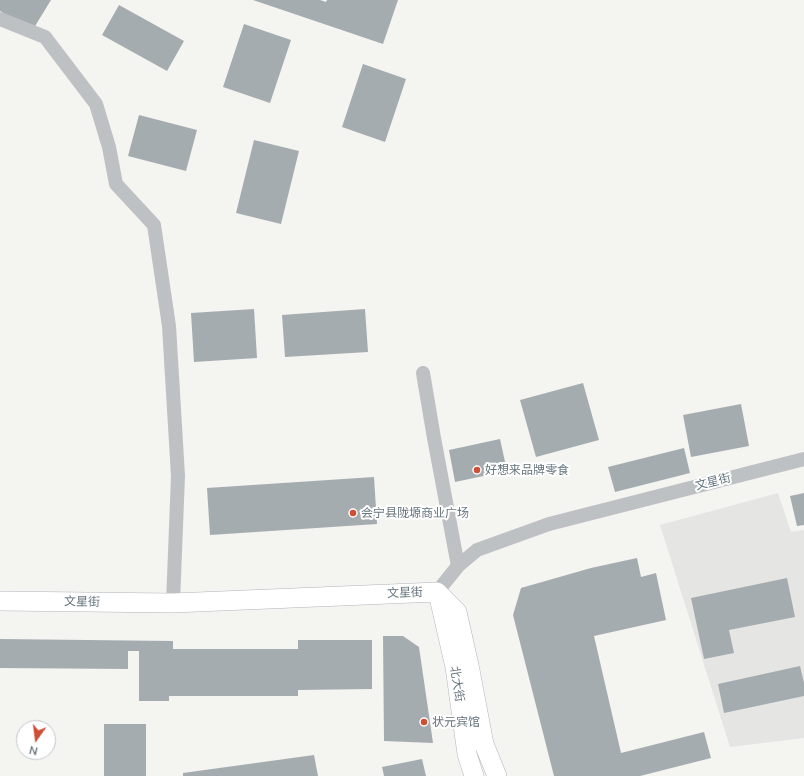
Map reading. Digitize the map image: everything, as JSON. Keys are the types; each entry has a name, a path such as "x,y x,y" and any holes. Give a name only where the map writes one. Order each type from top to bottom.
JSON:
{"main road":[{"name":"文星街","path":"0,601 173,603 437,592"},
{"name":"北大街","path":"437,592 455,667 467,754 474,776"},
{"path":"437,592 457,612 484,744 497,776"}],"street":[{"path":"0,19 45,38 96,104 109,148 116,184 154,225 169,326 178,476 173,603"},
{"path":"423,373 458,566"},
{"name":"文星街","path":"437,592 458,566 477,550 549,524 804,459"}],"shaded area":[{"path":"778,493 791,532 804,530 804,738 730,747 660,525"}],"building":[{"path":"0,0 51,0 32,31 0,11"},
{"path":"253,0 320,0 326,2 327,0 398,0 383,44"},
{"path":"119,5 184,41 167,71 102,35"},
{"path":"244,24 291,40 270,103 223,87"},
{"path":"363,64 406,79 385,142 342,127"},
{"path":"139,115 197,130 186,171 128,156"},
{"path":"254,140 299,151 281,224 236,213"},
{"path":"254,309 257,358 194,362 191,313"},
{"path":"365,309 368,352 285,357 282,315"},
{"path":"583,383 599,440 536,457 520,400"},
{"path":"741,404 749,446 691,457 683,415"},
{"path":"500,439 507,471 455,482 449,450"},
{"path":"684,448 690,473 615,492 608,467"},
{"path":"374,477 377,524 210,535 207,488"},
{"path":"804,493 804,525 797,526 790,496"},
{"path":"637,558 641,577 656,573 666,620 594,636 621,753 704,732 711,758 640,776 554,776 513,615 521,588 591,568"},
{"path":"787,578 795,617 729,630 734,653 704,659 691,598"},
{"path":"383,636 403,636 419,647 433,743 384,741"},
{"path":"0,639 173,641 173,649 298,649 298,640 372,640 372,689 298,690 298,696 169,696 169,701 139,701 139,651 128,651 128,669 0,668"},
{"path":"800,666 804,683 804,696 724,713 718,684"},
{"path":"104,724 146,724 146,776 104,776"},
{"path":"314,755 318,776 183,776 183,773"},
{"path":"422,759 426,776 384,776 382,767"}],"place":[{"name":"好想来品牌零食","path":"477,470"},
{"name":"会宁县陇塬商业广场","path":"353,513"},
{"name":"状元宾馆","path":"424,722"}]}
